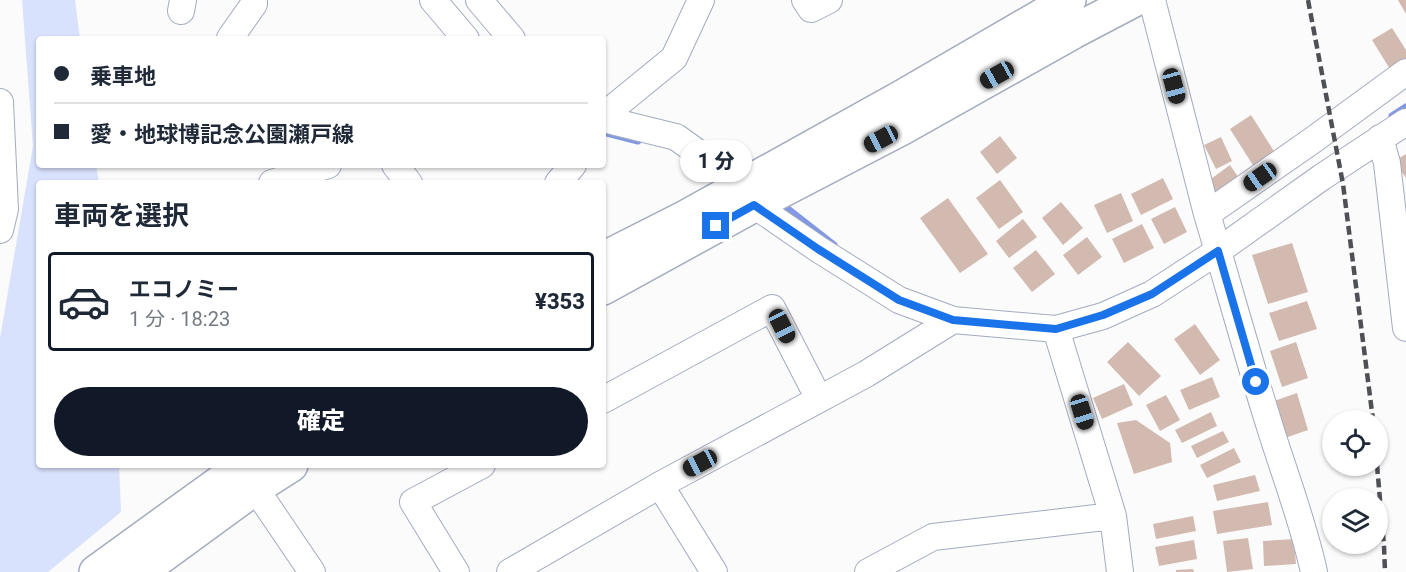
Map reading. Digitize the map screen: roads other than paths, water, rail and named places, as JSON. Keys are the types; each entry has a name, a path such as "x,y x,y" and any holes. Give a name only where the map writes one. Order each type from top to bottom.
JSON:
{"main road":[{"path":"606,286 902,97 1066,9 1134,0"},
{"path":"606,257 686,217 748,195"},
{"path":"96,572 249,473 275,468"},
{"path":"140,572 249,473"}],"street":[{"path":"231,36 254,4 254,0"},
{"path":"433,0 463,36"},
{"path":"479,0 509,36"},
{"path":"606,115 674,58 701,0"},
{"path":"805,0 811,9 829,0"},
{"path":"1152,0 1207,214 1244,343 1307,540 1314,572"},
{"path":"1207,214 1406,72"},
{"path":"0,102 5,209 0,230"},
{"path":"606,119 676,137 818,249 899,300 953,320 1056,329 1103,315 1152,294 1406,122"},
{"path":"1380,138 1387,164 1406,328"},
{"path":"281,180 319,168"},
{"path":"397,168 407,180"},
{"path":"560,180 570,168"},
{"path":"606,398 772,308 819,399"},
{"path":"510,572 660,484 866,374 953,320"},
{"path":"1056,329 1113,516 1120,572"},
{"path":"456,572 413,502 476,468"},
{"path":"249,473 312,572"},
{"path":"660,484 714,572"},
{"path":"868,572 933,537 1113,516"}],"waterway":[{"path":"1392,116 1406,107"},
{"path":"606,133 638,141"},
{"path":"779,202 834,245"}],"railway":[{"path":"1308,0 1343,184 1372,410"},
{"path":"1378,476 1385,572"}]}
